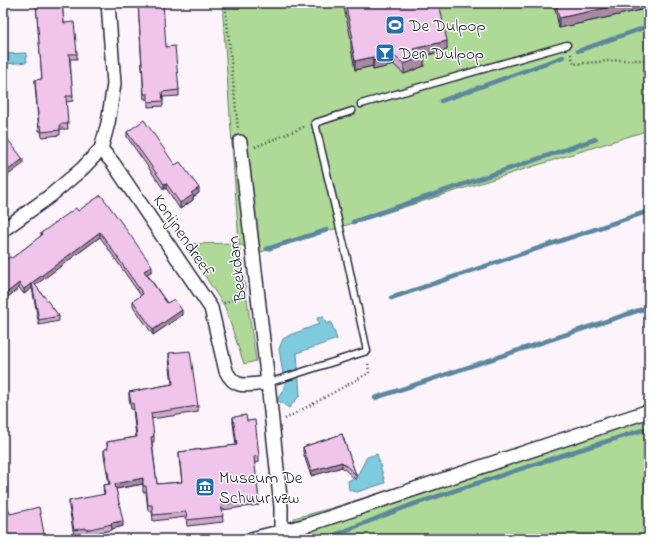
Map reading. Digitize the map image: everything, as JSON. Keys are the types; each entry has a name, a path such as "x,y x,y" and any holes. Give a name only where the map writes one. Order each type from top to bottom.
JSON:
{"street":[{"path":"3,230 61,187 82,169 101,149 108,123 114,84 108,3"},
{"name":"Beekdam","path":"240,147 273,426 281,507 282,535"},
{"name":"Konijnendreef","path":"101,149 113,163 211,308 226,371 230,379 239,385 268,383"},
{"path":"251,539 282,535 307,525 649,411"}],"lane":[{"path":"361,104 567,45"},
{"path":"268,383 367,351 315,123 352,111"}],"path":[{"path":"225,3 240,147 315,123"},
{"path":"567,45 574,64 620,60 649,60"},
{"path":"211,308 257,290"},
{"path":"273,426 370,373 367,351"}],"green space":[{"path":"222,3 649,3 649,130 258,253 239,244 256,361 244,364 225,307 184,244 239,243"},
{"path":"649,407 649,539 291,539 294,518 332,508"}],"water":[{"path":"26,53 27,62 6,64 5,54"},
{"path":"323,316 326,324 331,322 337,339 297,353 300,395 289,408 277,400 285,387 279,349 283,339 319,324 317,318"},
{"path":"377,454 385,483 357,492 349,490 348,481 357,476 367,457"}],"building":[{"path":"36,3 62,3 64,23 74,22 77,54 69,54 73,96 66,96 68,124 60,124 60,130 42,132 41,126 39,126 35,80 42,79"},
{"path":"138,3 163,3 166,47 175,46 179,90 162,92 163,101 148,102 148,94 144,94"},
{"name":"De Dulpop","path":"345,3 439,3 447,41 413,49 424,56 404,64 394,56 373,61 373,57 355,61 351,39 353,38"},
{"path":"556,3 629,3 559,18"},
{"path":"144,120 175,165 180,162 199,188 191,193 193,195 180,203 166,183 164,184 127,132"},
{"path":"5,136 23,159 3,174 3,137"},
{"path":"101,195 152,266 144,271 167,303 174,299 182,310 153,330 133,301 143,294 100,232 33,282 59,316 39,320 32,283 24,289 19,283 3,295 3,262 10,257 12,258 42,235 41,233 76,208 78,211"},
{"path":"190,351 198,406 151,413 154,436 151,437 157,484 182,482 179,452 237,445 233,417 246,415 247,421 255,420 259,456 254,457 259,500 221,504 223,516 187,520 186,512 153,515 152,505 148,505 146,486 143,486 143,478 115,484 123,521 86,530 86,528 74,530 69,501 105,494 103,485 110,484 104,449 108,449 107,442 137,437 133,403 131,403 129,392 173,384 169,353"},
{"path":"342,434 356,475 342,462 311,471 303,447"},
{"path":"3,504 7,504 10,514 39,507 45,539 11,539 10,535 3,537"}],"waterway":[{"path":"578,51 649,26"},
{"path":"441,101 563,57"},
{"path":"353,222 596,139"},
{"path":"391,298 649,211"},
{"path":"267,249 327,230"},
{"path":"375,398 649,307"},
{"path":"324,539 411,505 649,428"}],"place":[{"name":"De Dulpop","path":"395,25"},
{"name":"Den Dulpop","path":"385,53"},
{"name":"Museum De Schuur vzw","path":"205,487"}]}
